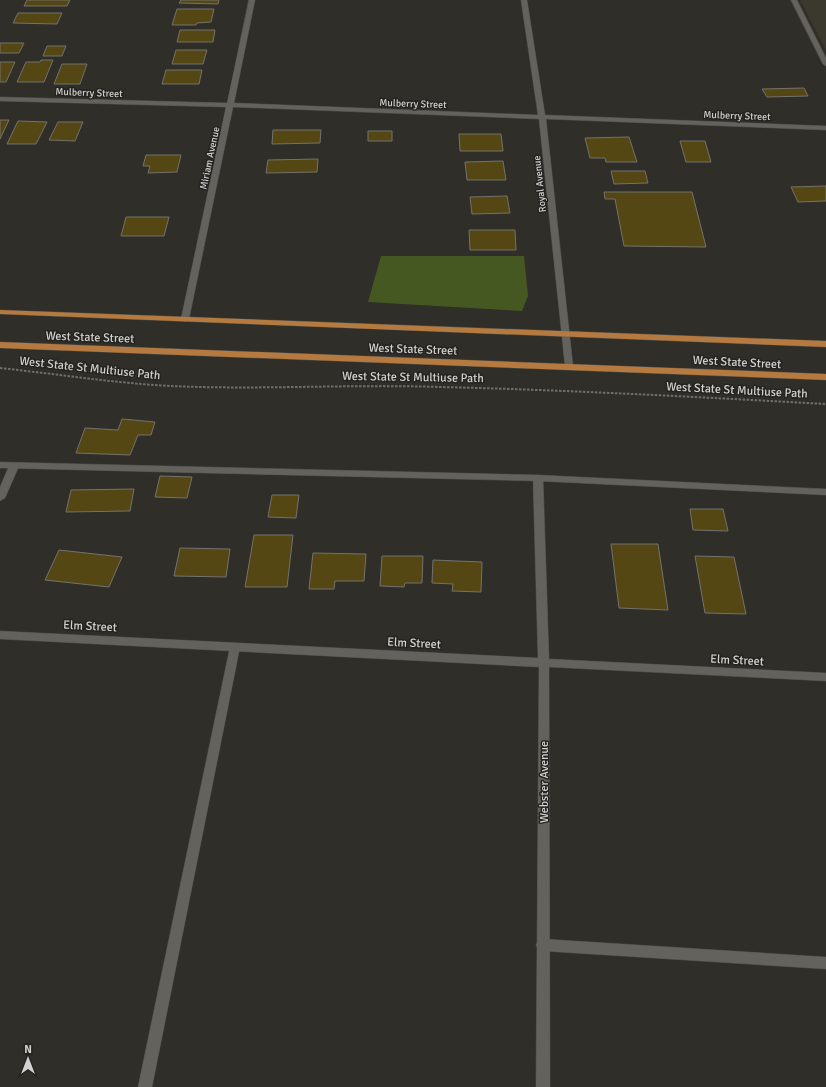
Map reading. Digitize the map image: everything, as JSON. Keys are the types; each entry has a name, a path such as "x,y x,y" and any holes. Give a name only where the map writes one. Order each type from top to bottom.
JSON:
{"main road":[{"name":"West State Street","path":"0,312 826,344"},
{"name":"West State Street","path":"0,345 569,366 826,378"}],"street":[{"name":"Miriam Avenue","path":"185,319 252,0"},
{"name":"Royal Avenue","path":"524,0 542,118 569,366"},
{"path":"794,0 826,64"},
{"name":"Mulberry Street","path":"0,99 231,105 826,128"},
{"path":"0,465 538,478 826,492"},
{"path":"0,498 14,466"},
{"name":"Webster Avenue","path":"538,478 544,662 543,1087"},
{"name":"Elm Street","path":"0,635 826,677"},
{"path":"145,1087 235,647"},
{"path":"543,946 826,963"}],"path":[{"name":"West State St Multiuse Path","path":"0,368 133,383 232,388 339,385 419,386 638,394 826,404"}],"shaded area":[{"path":"800,0 826,0 826,50"}],"green space":[{"path":"381,256 524,256 528,296 522,311 368,302"}],"building":[{"path":"27,0 70,0 67,6 24,6"},
{"path":"181,0 219,0 218,4 179,3"},
{"path":"177,9 214,9 211,22 197,23 196,25 172,25"},
{"path":"18,13 62,13 57,24 13,23"},
{"path":"180,30 215,30 213,42 177,42"},
{"path":"0,43 24,43 19,53 0,53"},
{"path":"47,46 66,46 62,56 43,56"},
{"path":"176,50 207,50 203,64 172,64"},
{"path":"41,60 53,60 44,82 17,82 26,62 40,62"},
{"path":"0,62 15,62 6,82 0,82"},
{"path":"62,64 87,64 80,84 54,84"},
{"path":"166,70 202,70 199,84 162,84"},
{"path":"804,88 808,96 767,97 762,89"},
{"path":"0,120 9,120 0,139"},
{"path":"18,121 47,122 36,144 7,144"},
{"path":"58,122 83,122 75,141 49,140"},
{"path":"273,130 321,130 320,143 272,144"},
{"path":"368,131 392,131 392,141 368,141"},
{"path":"459,134 501,134 503,151 460,151"},
{"path":"629,137 637,162 606,162 605,158 590,158 585,138"},
{"path":"680,141 705,141 711,162 686,162"},
{"path":"146,155 181,155 177,172 148,173 150,166 143,166"},
{"path":"318,159 317,172 266,173 268,160"},
{"path":"503,161 506,180 467,180 465,162"},
{"path":"611,171 645,171 648,183 614,184"},
{"path":"826,186 826,201 798,202 791,187"},
{"path":"604,192 692,192 706,247 624,246 615,199 605,199"},
{"path":"507,196 510,213 472,214 470,197"},
{"path":"126,217 169,217 164,236 121,236"},
{"path":"469,230 515,230 516,250 470,250"},
{"path":"122,419 155,422 151,435 138,435 130,455 76,453 85,428 118,430"},
{"path":"160,476 192,477 187,498 155,497"},
{"path":"134,489 130,511 66,512 71,490"},
{"path":"272,495 299,495 296,518 268,517"},
{"path":"690,509 723,509 728,531 693,530"},
{"path":"254,535 293,535 287,587 245,587"},
{"path":"611,544 658,544 668,610 619,608"},
{"path":"180,548 230,549 226,577 174,576"},
{"path":"59,550 122,557 109,587 45,580"},
{"path":"313,553 366,554 364,581 335,581 334,589 309,589"},
{"path":"382,556 423,556 422,583 405,583 404,587 380,586"},
{"path":"695,556 734,557 746,614 705,613"},
{"path":"433,560 482,562 481,592 452,591 453,584 432,583"}]}
